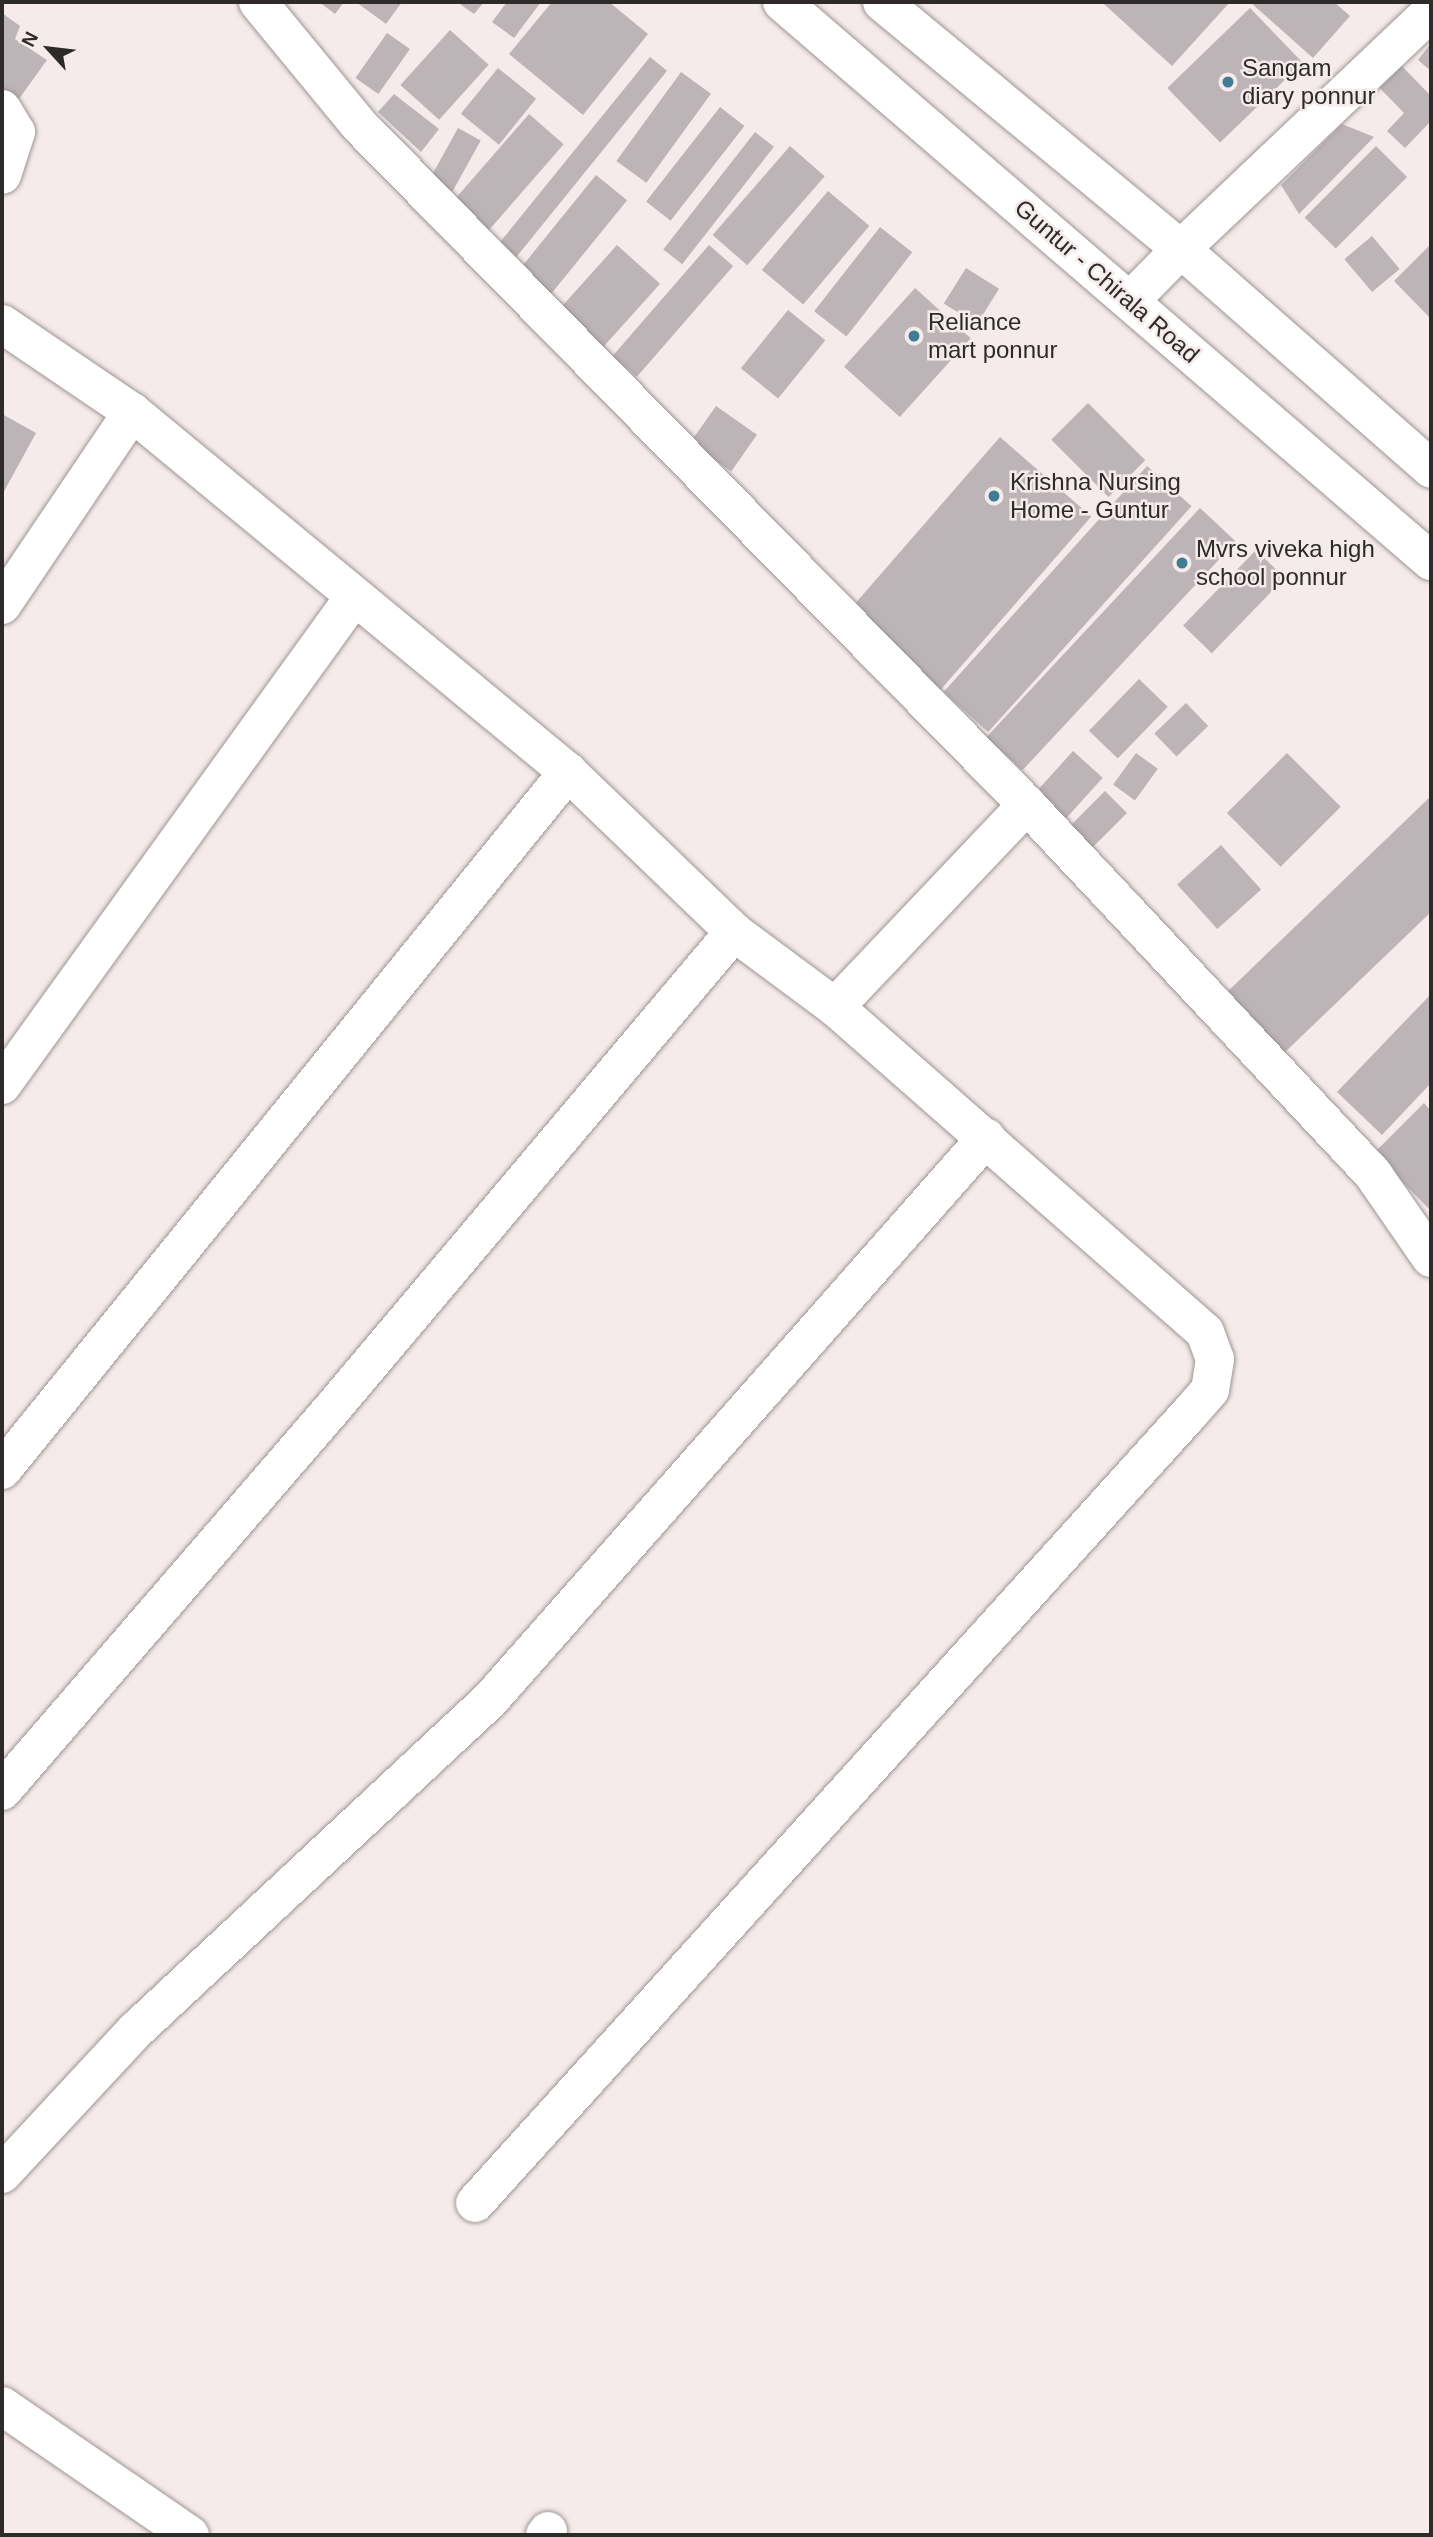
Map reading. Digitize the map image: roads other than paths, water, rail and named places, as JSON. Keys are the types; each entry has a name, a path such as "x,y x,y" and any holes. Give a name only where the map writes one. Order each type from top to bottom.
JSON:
{"street":[{"path":"258,2 359,125 1027,805 1373,1174 1431,1258"},
{"name":"Guntur - Chirala Road","path":"782,2 1431,561"},
{"path":"882,2 1181,248 1431,469"},
{"path":"1130,301 1181,248 1431,12"},
{"path":"2,109 16,132 2,175"},
{"path":"2,324 132,412 568,772 734,932 835,1007 1205,1332 1215,1359 1210,1390 475,2203"},
{"path":"2,605 132,412"},
{"path":"2,1085 354,597"},
{"path":"2,1470 568,772"},
{"path":"835,1007 1027,805"},
{"path":"2,1791 332,1409 734,932"},
{"path":"2,2175 136,2031 490,1700 986,1138"},
{"path":"2,2406 190,2535"}],"place":[{"name":"Sangam diary ponnur","path":"1228,82"},
{"name":"Reliance mart ponnur","path":"914,336"},
{"name":"Krishna Nursing Home - Guntur","path":"994,496"},
{"name":"Mvrs viveka high school ponnur","path":"1182,563"}]}
